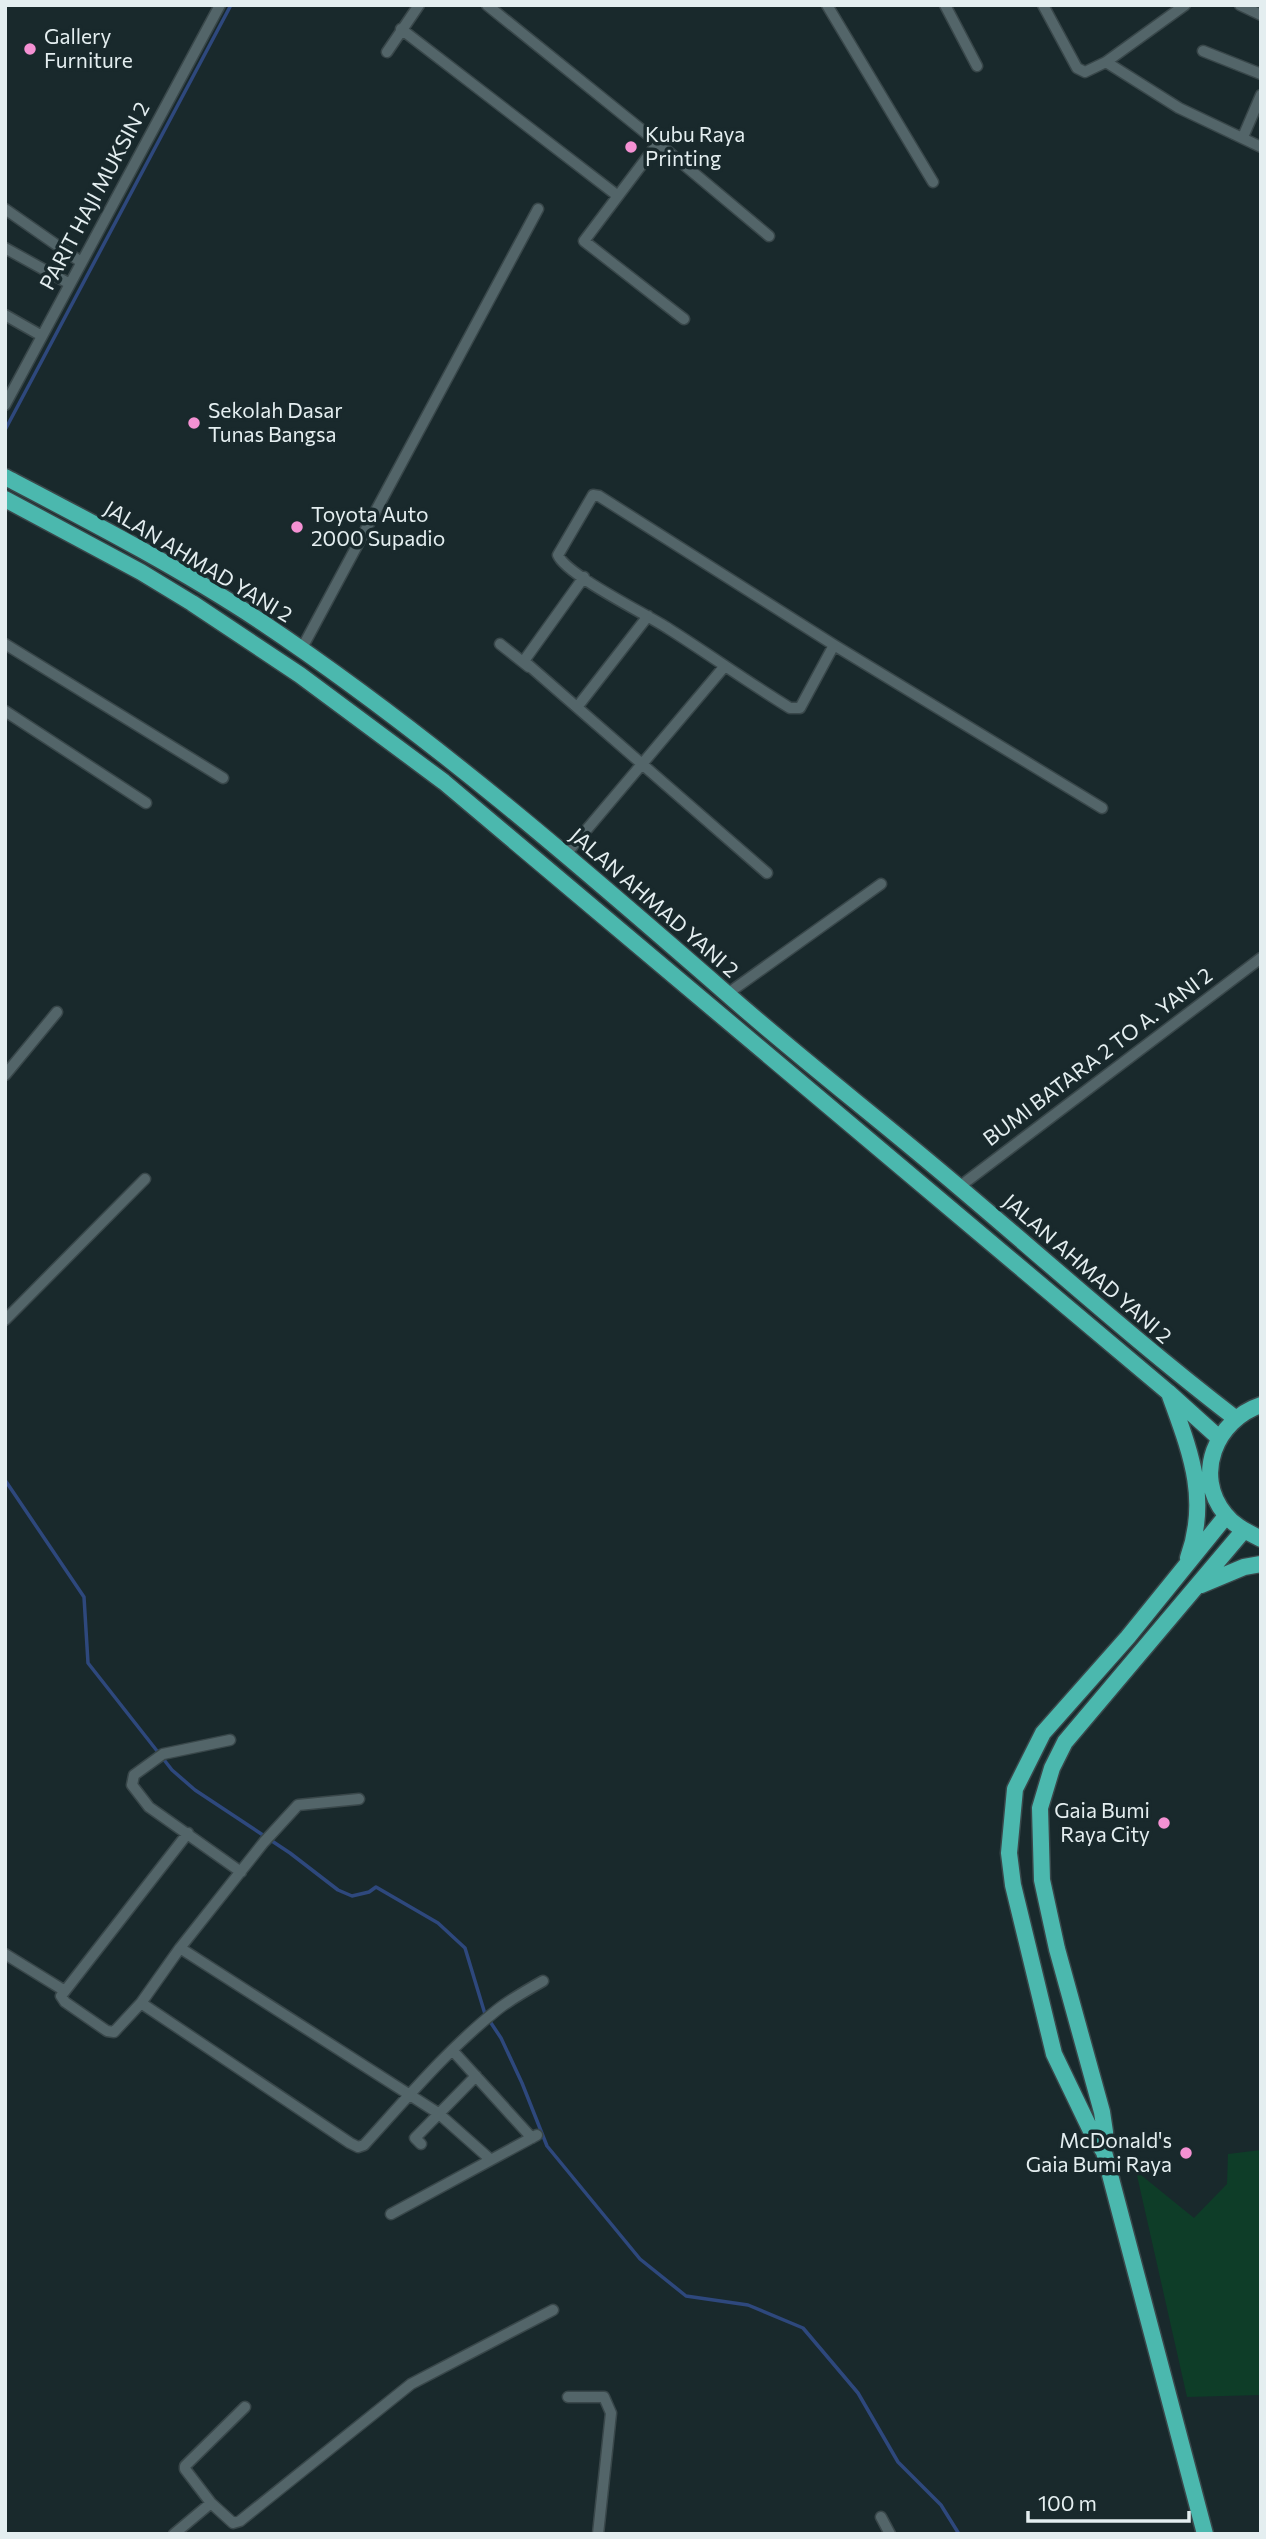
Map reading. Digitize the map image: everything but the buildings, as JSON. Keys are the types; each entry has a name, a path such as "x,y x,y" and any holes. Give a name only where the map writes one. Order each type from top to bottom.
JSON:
{"highway":[{"name":"JALAN AHMAD YANI 2","path":"5,477 148,552 204,585 301,650 457,766 566,854 1166,1366 1235,1418"},
{"name":"JALAN AHMAD YANI 2","path":"5,499 141,572 192,603 300,675 444,782 1168,1392 1219,1438"},
{"path":"1168,1392 1191,1453 1195,1483 1195,1538 1184,1570"},
{"path":"1261,1405 1235,1418 1214,1447 1210,1466 1211,1485 1216,1502 1226,1516 1261,1539"},
{"path":"1205,2534 1104,2152 1068,2084 1051,2044 1013,1885 1009,1853 1015,1789 1043,1733 1128,1637 1226,1516"},
{"path":"1104,2152 1102,2112 1059,1956 1042,1880 1040,1808 1052,1768 1065,1742 1244,1530"},
{"path":"1199,1586 1244,1567 1261,1564"}],"street":[{"name":"PARIT HAJI MUKSIN 2","path":"5,405 9,387 42,336 220,5"},
{"path":"387,52 419,5"},
{"path":"487,5 768,236"},
{"path":"827,5 933,182"},
{"path":"945,5 977,66"},
{"path":"1043,5 1081,72 1106,62 1185,5"},
{"path":"1240,5 1261,15"},
{"path":"401,29 618,196"},
{"path":"1203,51 1261,74"},
{"path":"1106,62 1179,108 1261,147"},
{"path":"1243,137 1261,95"},
{"path":"658,143 584,241 684,319"},
{"path":"5,209 81,262"},
{"path":"301,650 538,209"},
{"path":"5,248 70,284"},
{"path":"5,316 42,336"},
{"path":"834,645 800,708 796,709 724,667 584,577 562,562 558,555 595,494 834,645 1102,808"},
{"path":"529,667 525,662 526,658 584,577"},
{"path":"578,706 648,616"},
{"path":"5,644 223,778"},
{"path":"500,644 578,706 767,873"},
{"path":"566,854 724,667"},
{"path":"5,711 146,803"},
{"path":"727,994 881,884"},
{"name":"BUMI BATARA 2 TO A. YANI 2","path":"959,1187 1261,958"},
{"path":"5,1075 57,1012"},
{"path":"5,1320 145,1179"},
{"path":"230,1740 159,1756 134,1776 132,1786 149,1807 241,1872"},
{"path":"188,1833 61,1996 65,2002 107,2031 114,2032 141,2003 180,1948 264,1842 298,1805 359,1799"},
{"path":"180,1948 438,2113 491,2160"},
{"path":"5,1954 65,1991"},
{"path":"141,2003 358,2147 364,2145 488,2018 543,1980"},
{"path":"391,2214 534,2136 453,2051"},
{"path":"421,2144 415,2138 476,2076"},
{"path":"245,2407 185,2466 211,2503 233,2523 240,2521 411,2384 553,2310"},
{"path":"568,2397 604,2397 611,2413 598,2534"},
{"path":"174,2534 211,2503"},
{"path":"881,2517 890,2534"}],"green space":[{"path":"1261,2150 1261,2395 1187,2397 1136,2171 1194,2218 1227,2184 1228,2154"}],"waterway":[{"path":"5,430 231,5"},
{"path":"5,1480 84,1597 88,1663 172,1770 195,1790 290,1853 338,1890 352,1896 369,1892 376,1887 438,1923 465,1948 485,2014 501,2038 547,2146 640,2259 686,2296 748,2305 803,2328 858,2393 898,2462 941,2505 959,2534"}],"place":[{"name":"Gallery Furniture","path":"30,49"},
{"name":"Kubu Raya Printing","path":"631,147"},
{"name":"Sekolah Dasar Tunas Bangsa","path":"194,423"},
{"name":"Toyota Auto 2000 Supadio","path":"297,527"},
{"name":"Gaia Bumi Raya City","path":"1164,1823"},
{"name":"McDonald's Gaia Bumi Raya","path":"1186,2153"}]}
